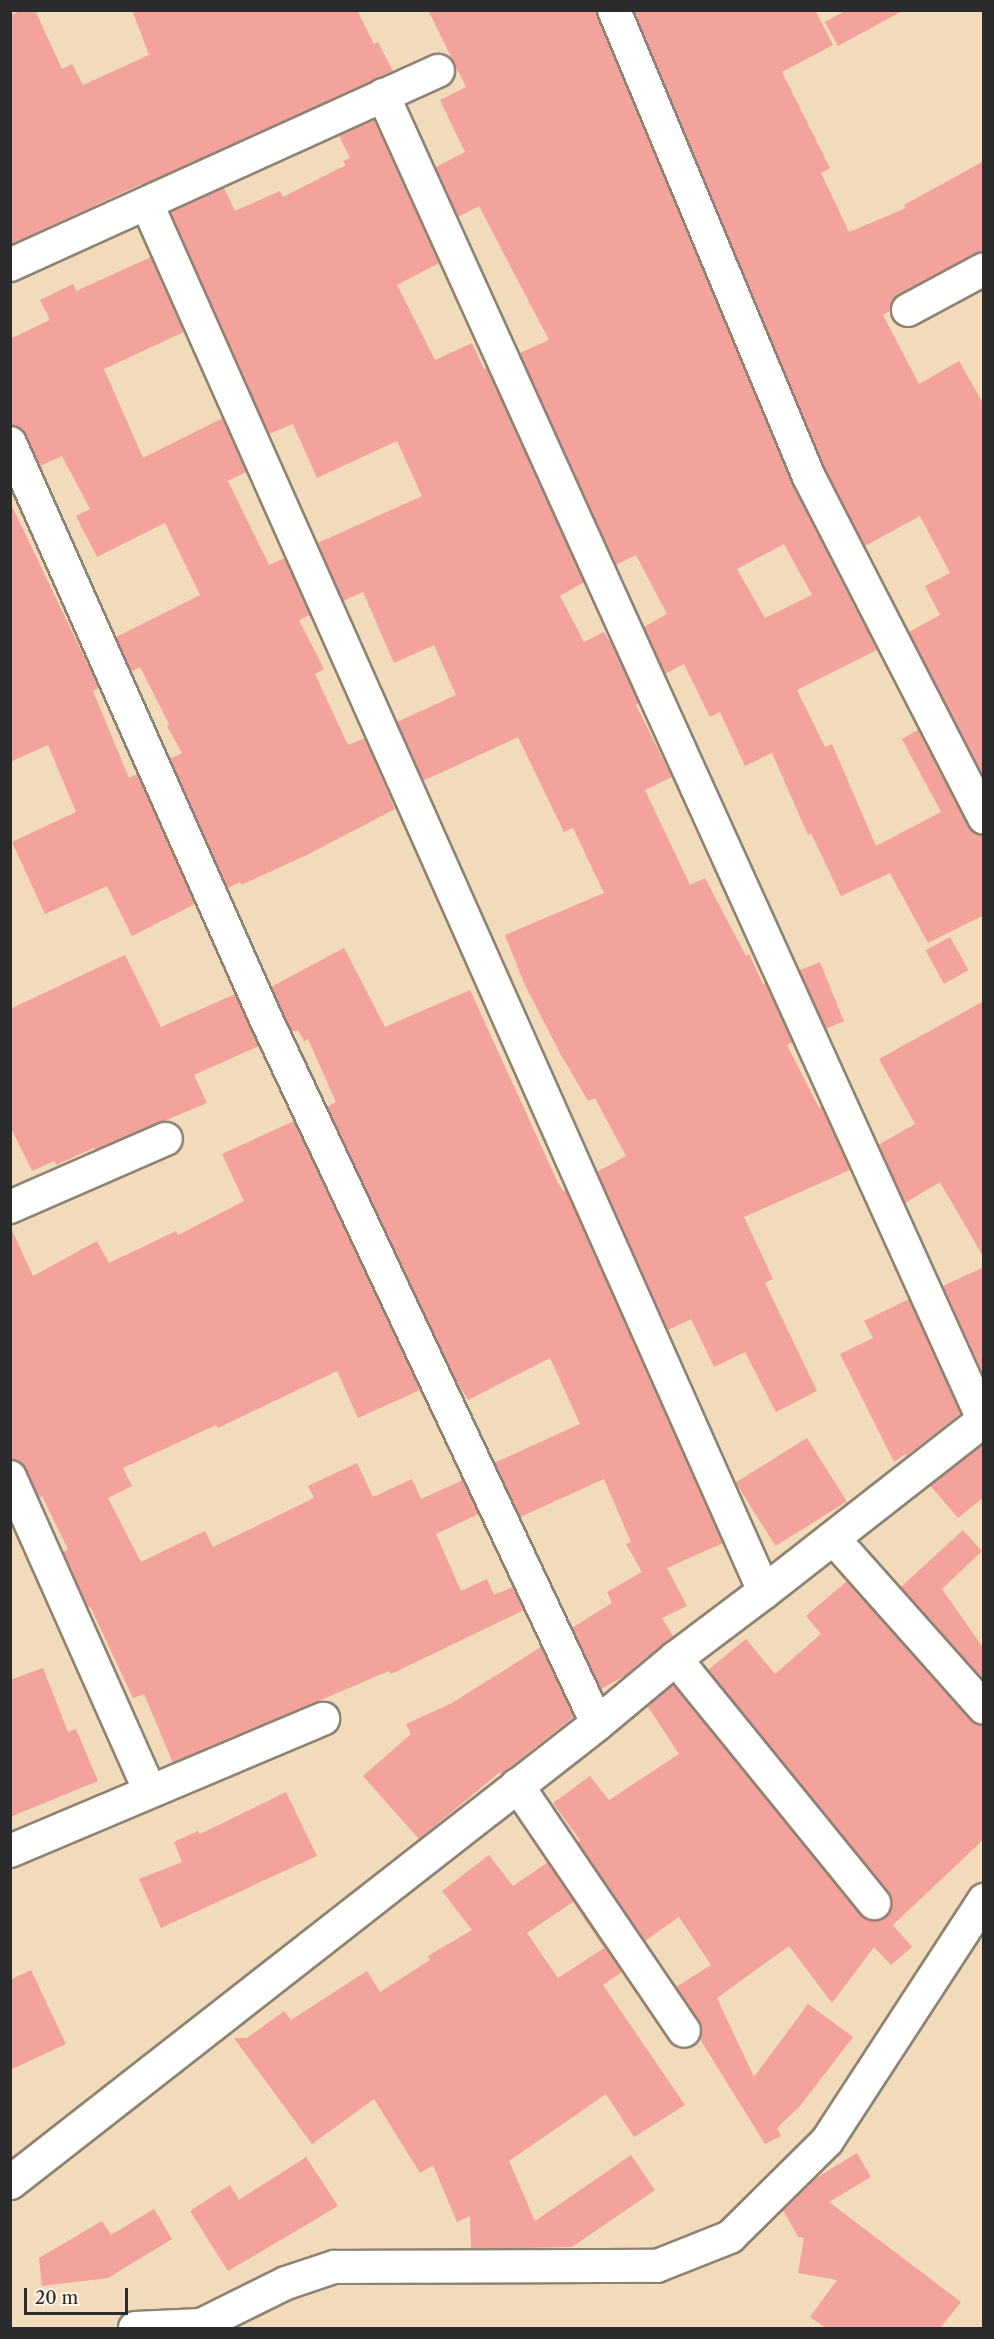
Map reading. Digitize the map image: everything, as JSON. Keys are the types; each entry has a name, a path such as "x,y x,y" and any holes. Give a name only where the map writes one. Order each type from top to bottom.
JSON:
{"street":[{"path":"614,10 809,477 984,818"},
{"path":"10,266 438,71"},
{"path":"10,2182 597,1723 675,1658 983,1419 383,95"},
{"path":"147,204 764,1591"},
{"path":"908,310 984,269"},
{"path":"10,443 266,1019 597,1723"},
{"path":"10,1207 166,1139"},
{"path":"10,1477 23,1539 150,1791"},
{"path":"832,1538 984,1708"},
{"path":"675,1658 874,1903"},
{"path":"10,1851 323,1719"},
{"path":"517,1785 684,2031"},
{"path":"135,2328 201,2325 286,2283 334,2267 657,2266 730,2237 827,2140 984,1900"}],"building":[{"path":"21,10 35,10 62,69 72,64 83,85 149,55 132,10 357,10 374,44 378,42 393,71 10,245 10,16"},
{"path":"428,10 596,10 792,484 877,650 797,690 825,747 832,744 876,846 941,812 902,739 918,730 968,826 975,833 984,836 984,915 928,943 890,873 841,896 811,833 808,835 772,753 745,766 720,712 710,717 684,664 665,674 644,627 667,614 636,555 616,565 520,353 549,340 479,206 458,217 436,167 465,152 440,100 466,87","holes":["784,544 812,595 765,618 737,569"]},
{"path":"634,10 815,10 833,45 782,72 830,168 821,173 849,232 906,208 904,205 984,161 984,251 899,294 892,301 890,311 883,315 919,384 959,361 984,405 984,778 909,632 940,615 925,586 950,573 920,516 865,546 825,469"},
{"path":"847,10 904,10 838,46 825,22"},
{"path":"374,120 439,263 397,285 435,360 472,343 484,369 487,368 584,582 560,596 584,642 604,632 639,703 636,705 672,777 645,790 690,885 705,878 746,956 749,954 763,984 766,983 793,1042 787,1045 819,1108 822,1107 850,1170 744,1217 773,1279 765,1283 817,1391 776,1412 745,1352 714,1367 691,1319 668,1330 597,1172 626,1156 595,1098 588,1101 560,1053 524,983 505,935 604,893 573,828 564,832 518,737 423,781 397,722 456,695 434,645 394,663 363,592 343,601 318,543 422,496 397,441 317,478 293,424 269,434 170,212 224,188 235,211 280,191 283,197 346,165 343,161 350,158 339,136"},
{"path":"151,257 184,332 104,369 143,458 223,418 246,472 228,481 269,565 285,558 310,615 299,620 324,669 315,674 348,745 365,738 395,809 309,854 241,885 240,882 228,888 170,759 182,753 140,667 131,672 116,637 200,595 165,523 97,557 76,516 90,509 62,456 40,466 26,435 20,428 10,425 10,339 50,320 40,300 73,284 76,291"},
{"path":"10,502 99,688 93,691 129,778 138,774 195,904 132,936 107,886 45,914 12,842 76,812 48,745 10,762"},
{"path":"950,937 968,970 944,984 926,951"},
{"path":"344,948 385,1027 470,990 558,1183 563,1191 566,1189 723,1543 667,1568 687,1606 662,1618 673,1636 626,1675 601,1689 572,1628 612,1603 607,1592 642,1572 626,1544 631,1542 604,1479 520,1517 494,1463 580,1424 550,1358 468,1400 453,1375 327,1107 336,1102 308,1039 304,1041 298,1030 292,1032 271,987"},
{"path":"125,955 161,1027 235,994 259,1046 194,1075 207,1103 95,1150 94,1148 56,1165 54,1161 32,1171 10,1126 10,1009"},
{"path":"820,962 844,1021 824,1030 800,970"},
{"path":"984,1001 984,1258 940,1182 905,1203 878,1145 915,1124 879,1059"},
{"path":"294,1121 420,1390 358,1418 337,1371 218,1428 216,1425 123,1468 132,1486 108,1498 141,1562 205,1531 213,1547 314,1498 308,1486 357,1463 373,1497 412,1479 421,1499 463,1480 479,1514 436,1534 461,1591 487,1579 494,1595 513,1587 524,1610 391,1674 389,1671 173,1763 144,1694 133,1698 90,1606 88,1607 63,1552 68,1549 42,1496 39,1498 21,1463 10,1459 10,1226 33,1276 97,1241 109,1263 176,1231 178,1235 244,1201 222,1154"},
{"path":"984,1267 984,1376 943,1286"},
{"path":"909,1299 961,1413 906,1456 905,1454 894,1462 840,1354 873,1338 864,1321"},
{"path":"807,1438 847,1502 776,1546 736,1483"},
{"path":"984,1443 984,1497 958,1518 930,1485"},
{"path":"963,1530 982,1551 942,1589 984,1649 984,1680 901,1587"},
{"path":"847,1581 971,1720 984,1725 984,1839 893,1925 912,1947 891,1965 874,1947 832,2003 789,1946 717,1998 754,2077 808,2004 853,2037 800,2106 777,2128 781,2136 765,2144 700,2039 702,2030 699,2021 676,1987 711,1965 679,1917 645,1941 578,1842 580,1840 553,1803 590,1776 609,1800 679,1754 647,1705 673,1684 860,1914 868,1920 876,1921 885,1917 891,1909 892,1900 888,1892 708,1670 746,1639 775,1674 821,1634 806,1616"},
{"path":"541,1647 574,1717 501,1774 500,1772 419,1839 363,1776 411,1734 406,1724 452,1703"},
{"path":"43,1668 68,1732 76,1729 98,1781 10,1817 10,1680"},
{"path":"286,1792 317,1856 161,1928 139,1879 182,1862 174,1842 198,1831 200,1834"},
{"path":"489,1855 513,1886 548,1862 622,1972 603,1985 685,2105 634,2137 606,2094 509,2161 535,2221 631,2155 655,2190 572,2247 471,2249 470,2216 457,2222 433,2165 420,2173 374,2099 312,2144 234,2038 247,2038 284,2011 291,2020 367,1971 380,1992 430,1960 428,1956 472,1930 442,1891","holes":["573,1902 604,1948 558,1978 527,1933"]},
{"path":"31,1970 66,2044 10,2070 10,1980"},
{"path":"857,2153 871,2177 829,2202 961,2302 940,2328 826,2328 810,2317 837,2280 798,2273 804,2238 798,2237 783,2210 816,2178"},
{"path":"306,2157 338,2206 228,2271 190,2211 230,2185 239,2200"},
{"path":"154,2209 172,2239 108,2278 42,2286 39,2258 102,2221 111,2235"}]}
